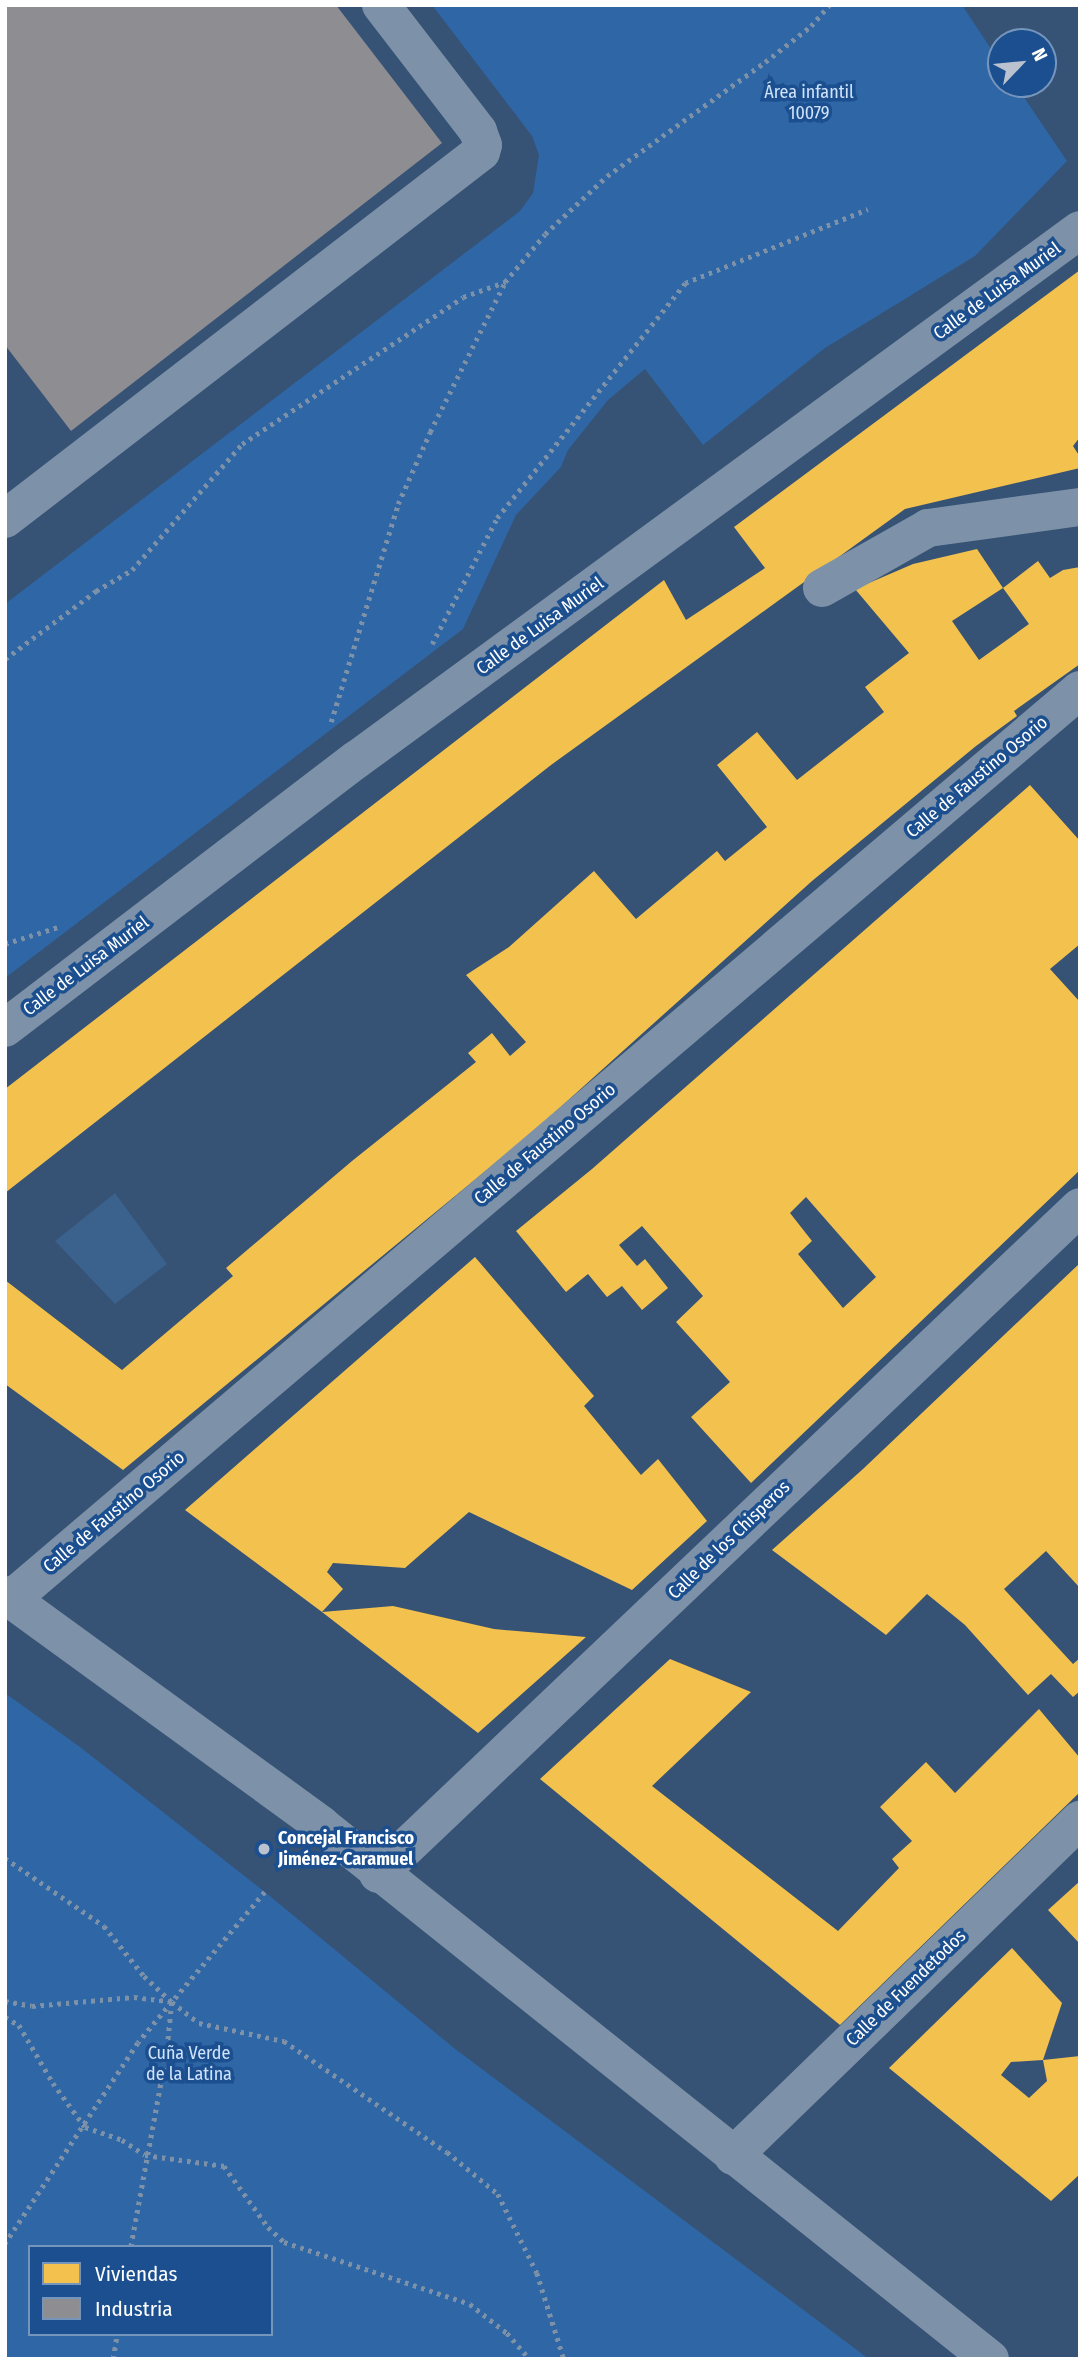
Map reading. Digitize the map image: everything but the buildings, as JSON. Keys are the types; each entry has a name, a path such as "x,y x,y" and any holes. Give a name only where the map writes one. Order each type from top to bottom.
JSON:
{"street":[{"path":"5,519 481,152 483,145 478,131 381,5"},
{"name":"Calle de Luisa Muriel","path":"5,1028 356,760 1080,230"},
{"path":"822,588 928,528 1080,507"},
{"name":"Calle de Faustino Osorio","path":"8,1597 1080,690"},
{"name":"Calle de los Chisperos","path":"378,1874 1080,1207"},
{"path":"8,1597 285,1798 990,2359"},
{"name":"Calle de Fuendetodos","path":"733,2156 1080,1820"}],"path":[{"path":"328,732 346,664 398,504 430,432 505,282 545,234 607,176 765,62 811,26 829,5"},
{"path":"431,646 497,519 685,284 868,209"},
{"path":"5,659 96,591 132,570 242,444 463,297 505,282"},
{"path":"5,944 69,924"},
{"path":"5,1858 104,1926 144,1976 200,2023 284,2041 447,2152 498,2194 537,2273 564,2359"},
{"path":"5,2244 85,2127 97,2102 138,2043 265,1892"},
{"path":"5,2001 32,2006 134,1997 172,2002"},
{"path":"131,2245 145,2155 167,2052 172,2002"},
{"path":"5,2017 19,2025 53,2083 85,2127 122,2140 145,2155 225,2166 268,2227 284,2242 470,2304 507,2333 530,2359"},
{"path":"113,2359 117,2336"}],"green space":[{"name":"Área infantil 10079","path":"432,5 962,5 987,43 987,98 1024,98 1067,161 975,256 825,348 703,445 645,369 608,400 568,450 561,467 516,515 463,629 5,978 5,604 520,211 533,193 539,155 532,136"},
{"name":"Cuña Verde de la Latina","path":"5,1693 80,1747 265,1892 454,2048 869,2359 5,2359"}],"shaded area":[{"path":"115,1193 167,1264 115,1304 55,1241"}],"place":[{"name":"Concejal Francisco Jiménez-Caramuel","path":"264,1849"}]}
